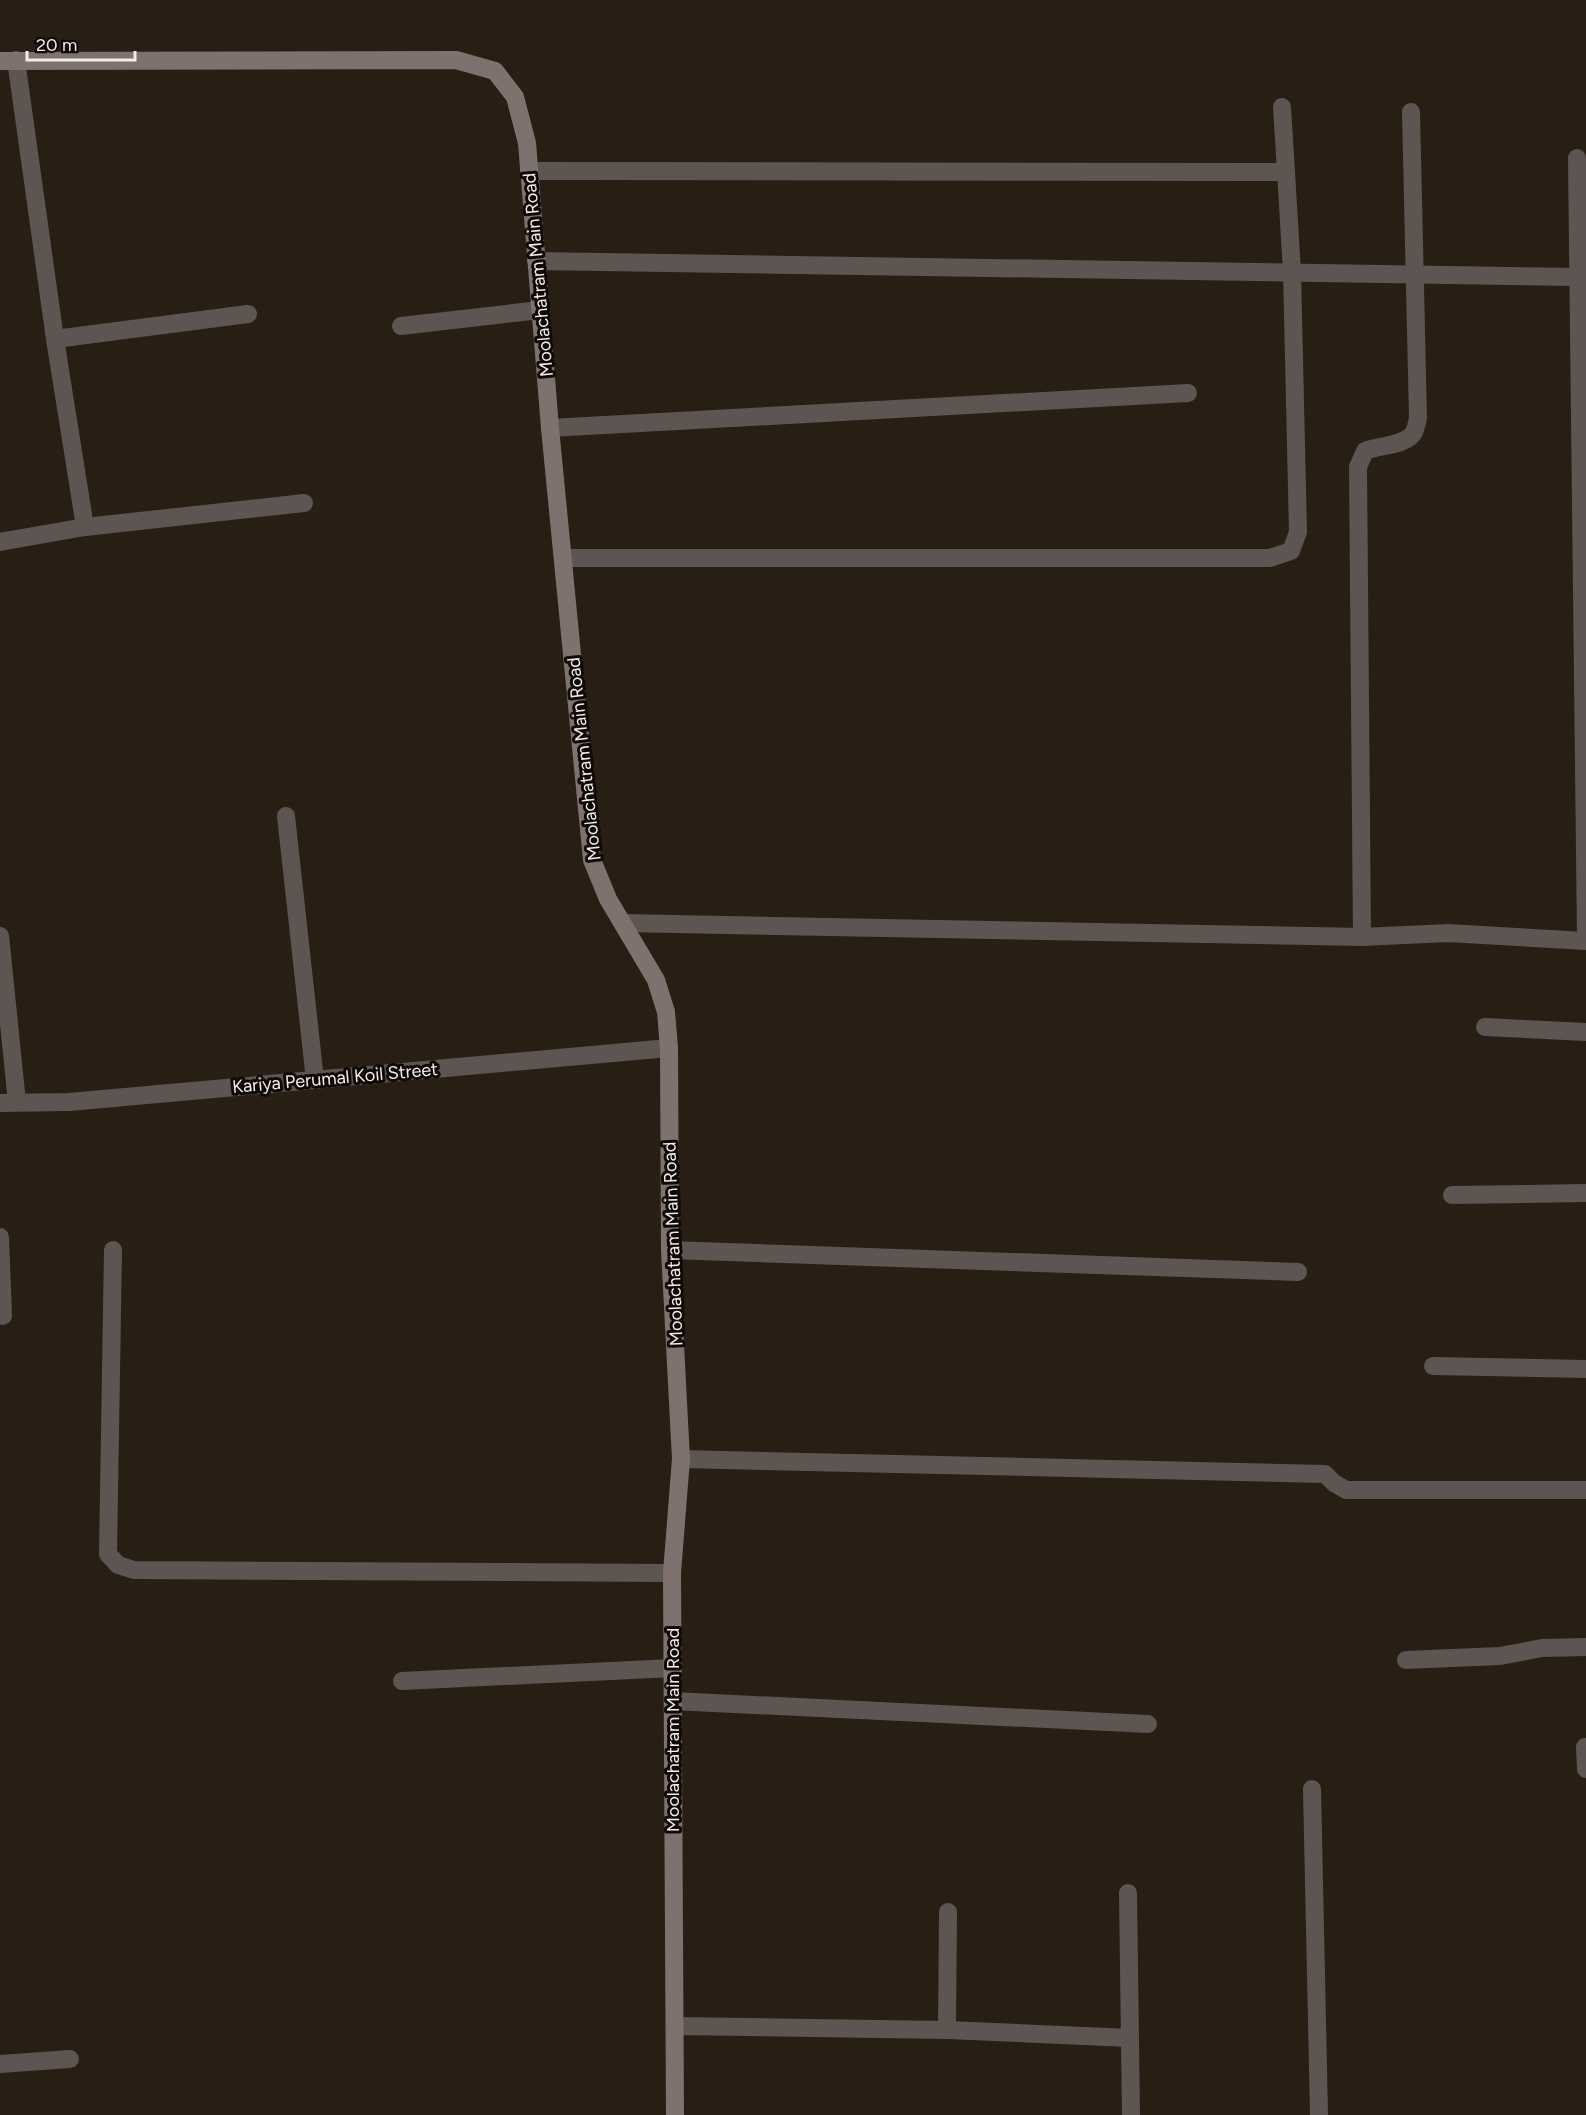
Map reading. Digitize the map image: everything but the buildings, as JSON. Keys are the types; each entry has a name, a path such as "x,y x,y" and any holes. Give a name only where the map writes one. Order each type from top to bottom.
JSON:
{"street":[{"name":"Moolachatram Main Road","path":"8,60 456,60 495,71 515,97 527,143 550,428 592,860 608,899 656,980 666,1012 669,1048 670,1250 681,1459 672,1573 675,2115"},
{"path":"8,60 85,527"},
{"path":"564,558 1270,558 1291,551 1298,532 1292,272 1282,107"},
{"path":"1362,937 1358,466 1365,451 1405,441 1414,433 1418,418 1411,112"},
{"path":"622,923 1362,937 1448,933 1586,940 1578,277 1582,191 1577,158"},
{"path":"529,171 1286,172"},
{"path":"536,261 1578,277"},
{"path":"401,326 540,310"},
{"path":"55,339 248,314"},
{"path":"550,428 1188,393"},
{"path":"0,542 85,527 303,503"},
{"path":"286,816 315,1080"},
{"path":"0,936 9,1102"},
{"path":"1485,1028 1586,1032"},
{"name":"Kariya Perumal Koil Street","path":"9,1102 69,1102 669,1048"},
{"path":"1452,1195 1586,1192"},
{"path":"0,1237 3,1316"},
{"path":"113,1250 108,1554 117,1565 134,1570 672,1573"},
{"path":"670,1250 1298,1272"},
{"path":"1433,1366 1586,1369"},
{"path":"681,1459 1325,1474 1346,1490 1586,1490"},
{"path":"1406,1660 1500,1656 1542,1648 1586,1647"},
{"path":"402,1681 673,1668"},
{"path":"673,1701 1148,1724"},
{"path":"1585,1747 1586,1769"},
{"path":"1312,1789 1319,2115"},
{"path":"1128,1893 1131,2115"},
{"path":"947,2030 948,1912"},
{"path":"675,2026 947,2030 1130,2038"},
{"path":"0,2064 70,2059"}]}
